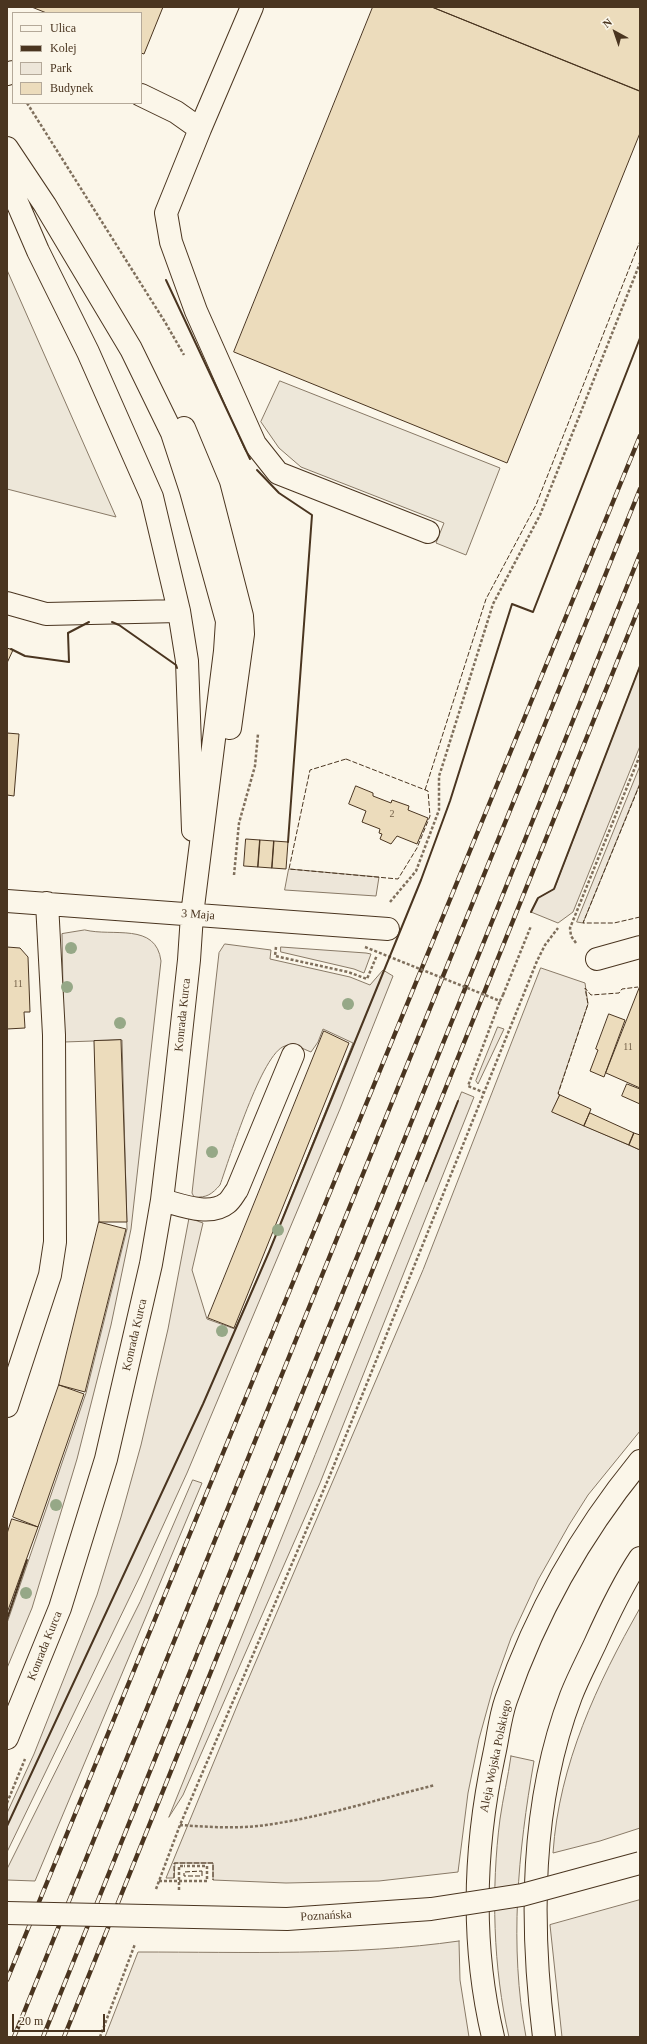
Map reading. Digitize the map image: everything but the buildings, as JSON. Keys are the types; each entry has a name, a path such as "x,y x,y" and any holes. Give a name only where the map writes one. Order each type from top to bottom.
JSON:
{"main road":[{"path":"252,7 166,213 172,242 196,311 255,444 278,473 428,532"},
{"path":"142,96 176,112 200,129"},
{"path":"7,148 45,205 65,239 114,292 171,396 209,488 242,616 243,634 238,678 220,786 197,875"},
{"path":"7,180 38,251 88,352 152,497 179,611 186,661 191,809 197,875"},
{"path":"7,603 46,614 179,611"},
{"name":"Konrada Kurca","path":"7,1738 60,1608 106,1459 151,1264 162,1200 197,875"},
{"name":"3 Maja","path":"7,901 192,915 387,918"},
{"path":"7,1406 50,1275 55,1242 54,1035 47,903"},
{"path":"597,959 640,947"},
{"path":"162,1200 199,1209 213,1209 227,1203 237,1190 293,1055"},
{"name":"Aleja Wojska Polskiego","path":"493,2037 483,1990 478,1926 477,1887 484,1807 506,1702 527,1645 552,1593 598,1515 640,1461"},
{"path":"544,2037 536,1947 535,1899 537,1852 549,1773 571,1696 605,1622 640,1558"},
{"name":"Poznańska","path":"7,1913 287,1918 431,1909 522,1895 640,1863"}],"path":[{"path":"28,104 166,322 187,362"},
{"path":"387,918 401,891 416,871 439,810 439,776 493,604 540,515 640,263"},
{"path":"570,928 640,755"},
{"path":"485,1093 468,1086 500,1001 531,926"},
{"path":"153,1896 180,1825 330,1475 540,956 545,945 558,928"},
{"path":"276,941 275,956 348,972 367,979 378,951"},
{"path":"366,946 500,1001"},
{"path":"180,1825 217,1827 265,1825 326,1813 435,1785"},
{"path":"159,1881 207,1881 207,1866 179,1866 179,1890"},
{"path":"100,2037 136,1940"}],"green space":[{"path":"640,666 640,746 573,912 558,923 531,912 538,898 554,889"},
{"path":"640,766 640,783 583,923 577,922"},
{"path":"289,869 379,877 376,896 285,890"},
{"path":"85,930 142,936 151,941 157,949 161,961 131,1229 111,1325 77,1459 32,1608 7,1668 7,1623 86,1393 127,1229 122,1040 64,1042 62,934"},
{"path":"225,944 271,950 270,959 350,977 370,985 383,970 393,976 340,1109 187,1473 141,1574 7,1852 7,1813 34,1754 97,1595 121,1517 141,1445 168,1329 189,1218 203,1223 192,1270 207,1319 235,1329 269,1252 353,1043 323,1029 318,1042 311,1052 288,1045 276,1053 266,1067 247,1108 220,1185 209,1195 194,1197 192,1193 219,953"},
{"path":"281,947 371,954 364,973 354,969 281,952"},
{"path":"541,968 585,983 588,1004 558,1093 560,1095 553,1112 640,1150 640,1431 588,1495 569,1525 538,1580 511,1638 493,1688 479,1739 468,1793 458,1872 379,1881 286,1883 213,1880 213,1863 175,1863 174,1878 166,1878 239,1701 423,1270"},
{"path":"498,1027 504,1029 478,1084 476,1081"},
{"path":"462,1092 474,1097 320,1483 183,1795 169,1817"},
{"path":"193,1480 202,1483 35,1881 7,1880 7,1869 140,1602"},
{"path":"640,1608 640,1828 600,1841 553,1853 563,1788 572,1756 595,1695"},
{"path":"511,1756 534,1761 528,1795 520,1864 518,1899 518,1968 526,2037 509,2037 500,1984 495,1928 495,1873 497,1845 501,1811"},
{"path":"640,1900 640,2037 562,2037 550,1925"},
{"path":"459,1941 460,1980 469,2037 105,2037 138,1952 339,1951 419,1946"}],"shaded area":[{"path":"7,270 116,517 7,489"},
{"path":"280,381 500,468 466,555 436,543 444,523 301,467 279,448 261,422"}],"railway":[{"path":"7,1980 640,436"},
{"path":"14,2037 640,489"},
{"path":"43,2037 640,554"},
{"path":"64,2037 640,605"}],"fence":[{"path":"425,790 486,599 536,505 640,241"},
{"path":"346,759 428,791 430,816 417,848 398,879 289,869 310,770 346,759"},
{"path":"640,784 583,923 614,923 640,917"},
{"path":"560,1095 558,1094 588,1004 585,988 591,995 619,993 622,989 638,987"},
{"path":"174,1878 174,1863 213,1863 213,1880"},
{"path":"202,1871 202,1876 184,1876 184,1872 202,1871"}],"wall":[{"path":"166,280 250,459"},
{"path":"7,1826 203,1404 269,1252 421,880 450,801 512,604 533,612 640,338"},
{"path":"257,470 279,493 312,515 288,842"},
{"path":"11,649 25,656 69,662 68,633 89,622"},
{"path":"112,622 119,625 176,665 177,668"},
{"path":"531,912 538,898 554,889 640,666"},
{"path":"426,1181 458,1101"},
{"path":"7,1619 27,1560"}]}
